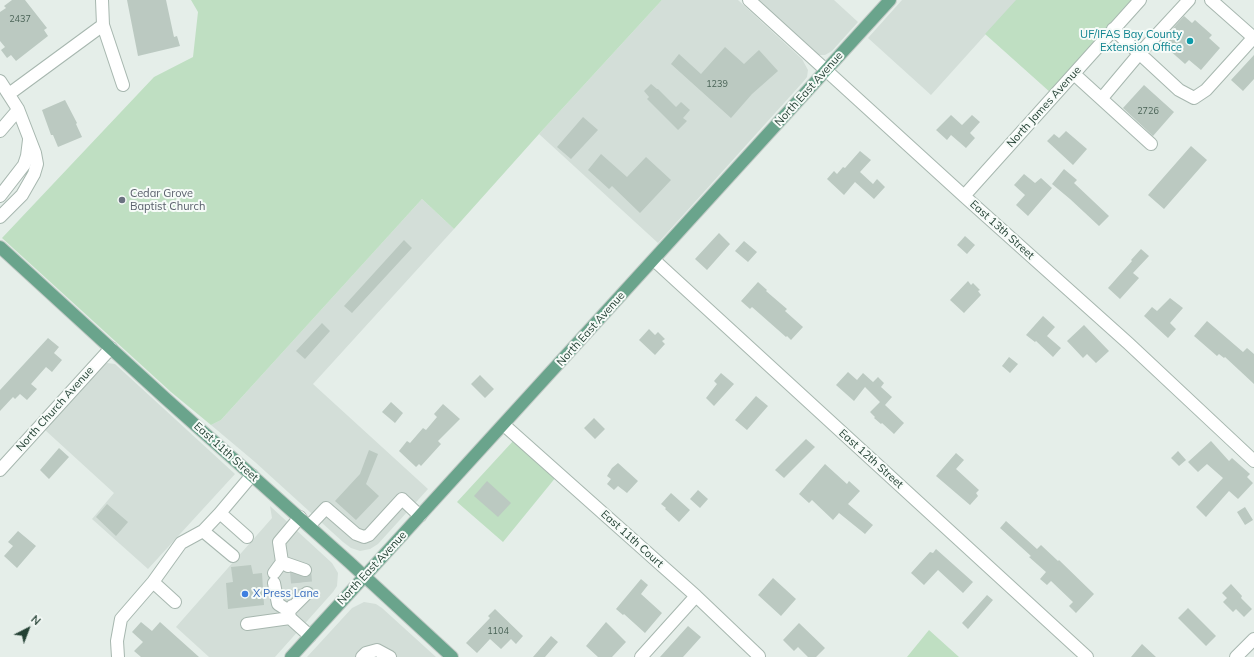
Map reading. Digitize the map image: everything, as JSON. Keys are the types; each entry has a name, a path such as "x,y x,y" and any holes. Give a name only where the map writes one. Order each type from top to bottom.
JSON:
{"main road":[{"name":"North East Avenue","path":"291,657 890,0"},
{"name":"East 11th Street","path":"0,247 300,517 452,657"}],"street":[{"path":"102,0 103,25 123,84"},
{"name":"East 13th Street","path":"749,0 1128,343 1254,461"},
{"name":"North James Avenue","path":"964,196 1140,0"},
{"path":"1102,98 1139,54 1189,0"},
{"path":"1113,29 1179,90 1194,98 1206,90 1254,37 1211,0"},
{"path":"9,94 103,25"},
{"path":"1074,74 1151,144"},
{"path":"0,81 18,110 35,153 37,164 34,174 22,195 0,217"},
{"path":"0,131 18,110"},
{"path":"0,196 24,165 30,139"},
{"name":"East 12th Street","path":"654,260 1087,657"},
{"name":"North Church Avenue","path":"0,470 111,348"},
{"name":"East 11th Court","path":"504,425 696,596 759,656"},
{"path":"118,657 117,641 121,620 153,582 181,543 203,531 252,475"},
{"path":"309,526 326,508 356,534 364,537 369,535 402,499 420,516"},
{"path":"220,513 247,538"},
{"path":"300,517 279,542 282,562 274,578 278,604 310,636"},
{"path":"203,531 233,556"},
{"path":"282,562 300,571"},
{"path":"153,582 175,602"},
{"path":"247,624 290,615 302,593"},
{"path":"641,657 696,596"},
{"path":"1236,657 1254,639"},
{"path":"362,657 366,653 377,650 390,657"}],"shaded area":[{"path":"662,0 738,0 802,59 808,70 807,77 803,82 658,243 539,134"},
{"path":"754,0 834,0 858,22 832,51 825,55 818,55"},
{"path":"902,0 1135,0 1050,92 986,34 931,95 868,38"},
{"path":"422,199 454,229 313,384 428,489 378,544 370,549 360,551 351,548 343,542 255,462 211,425 221,420"},
{"path":"107,363 115,364 235,474 148,569 92,519 114,493 45,430 102,366"},
{"path":"270,506 332,563 338,573 337,586 275,657 209,657 176,627 272,518"},
{"path":"364,602 376,604 382,608 436,657 307,657 352,608"}],"green space":[{"path":"191,0 662,0 454,229 422,199 221,420 211,425 171,392 2,238 154,77 193,57 198,12"},
{"path":"1016,0 1135,0 1050,92 985,34"},
{"path":"514,440 556,477 503,542 457,502"},
{"path":"929,630 959,657 907,657"}],"building":[{"path":"12,0 25,0 47,28 44,30 48,36 16,61 11,55 7,58 1,50 5,47 0,41 0,12 6,8 4,6"},
{"path":"127,0 166,0 174,37 177,36 180,46 138,56"},
{"name":"UF/IFAS Bay County Extension Office","path":"1184,16 1192,23 1195,20 1212,35 1209,38 1220,48 1201,70 1189,60 1185,64 1167,48 1171,43 1164,38"},
{"path":"725,47 744,64 759,50 778,71 752,94 731,118 671,64 679,54 701,74"},
{"path":"1254,55 1254,79 1243,91 1231,80"},
{"path":"651,84 676,107 681,102 690,110 683,118 687,121 678,130 647,99 649,97 644,91"},
{"path":"1144,85 1174,112 1153,136 1123,108"},
{"path":"65,100 77,123 76,124 82,137 58,147 53,135 51,135 42,110"},
{"path":"951,115 962,125 972,115 980,122 970,133 975,138 966,148 951,135 947,140 936,130"},
{"path":"583,117 598,130 571,159 557,147"},
{"path":"1066,131 1087,149 1073,165 1047,141 1054,134 1059,138"},
{"path":"1191,146 1207,160 1164,209 1148,195"},
{"path":"860,151 871,160 860,172 873,184 877,179 885,187 874,199 855,182 844,195 827,179 834,171 837,174 843,167 845,168"},
{"path":"601,154 627,177 646,157 671,180 640,213 612,186 609,189 588,170"},
{"path":"1064,169 1077,180 1074,183 1109,216 1099,226 1052,184"},
{"path":"1024,174 1035,183 1041,178 1052,188 1028,216 1016,205 1025,195 1014,185"},
{"path":"719,233 730,244 707,270 695,259"},
{"path":"965,236 975,245 967,254 957,245"},
{"path":"404,240 412,248 352,313 344,306"},
{"path":"744,241 757,252 748,262 735,251"},
{"path":"1141,249 1149,256 1133,273 1139,278 1120,299 1108,288"},
{"path":"968,281 971,285 973,283 980,290 978,291 981,295 964,313 950,300"},
{"path":"758,282 787,309 785,311 803,327 791,340 752,307 750,309 741,301"},
{"path":"1170,298 1183,308 1170,323 1176,329 1168,338 1144,316 1152,307 1157,311"},
{"path":"1043,316 1055,327 1047,336 1061,348 1053,357 1036,341 1035,342 1026,335"},
{"path":"1207,321 1243,352 1247,348 1254,354 1254,384 1225,357 1224,358 1219,354 1217,356 1194,336"},
{"path":"322,323 330,331 305,359 296,351"},
{"path":"1084,325 1109,351 1096,363 1087,354 1083,358 1067,341"},
{"path":"649,329 655,335 658,332 665,339 662,341 665,344 655,355 639,340"},
{"path":"48,338 59,347 54,353 62,360 52,372 46,367 31,384 37,389 27,400 20,394 15,399 13,397 0,411 0,390"},
{"path":"1009,357 1018,364 1010,373 1002,366"},
{"path":"848,372 857,380 863,373 873,382 878,377 884,383 881,387 892,397 885,405 904,423 894,434 874,418 875,417 870,412 880,402 865,387 854,401 836,385"},
{"path":"721,373 734,384 714,406 706,398 717,384 714,381"},
{"path":"480,375 494,389 485,398 471,384"},
{"path":"756,396 768,406 747,430 735,420"},
{"path":"391,402 403,413 395,423 382,412"},
{"path":"443,404 460,419 438,441 441,444 421,466 419,464 416,467 399,451 407,441 410,443 423,428 426,430 437,417 434,414"},
{"path":"594,418 605,429 595,439 584,428"},
{"path":"806,439 815,447 784,478 775,470"},
{"path":"1211,441 1229,461 1232,458 1250,474 1247,477 1253,483 1238,499 1229,491 1206,517 1196,507 1223,478 1207,464 1198,472 1188,462"},
{"path":"59,448 69,457 49,479 40,470"},
{"path":"369,450 378,454 366,484 379,496 356,520 335,501 360,474"},
{"path":"1178,451 1186,460 1179,466 1171,458"},
{"path":"956,453 964,460 956,469 979,490 976,493 978,496 970,505 936,476"},
{"path":"618,463 638,481 627,493 618,486 614,490 607,484 611,479 607,476 612,468"},
{"path":"825,464 847,484 849,481 860,491 848,504 873,525 865,534 839,513 833,520 812,500 809,503 799,494"},
{"path":"487,481 511,503 498,517 474,496"},
{"path":"698,490 708,499 700,508 690,499"},
{"path":"671,493 690,510 679,522 661,504"},
{"path":"107,504 128,522 116,536 96,517"},
{"path":"1245,507 1253,520 1245,525 1237,512"},
{"path":"1006,521 1037,549 1041,545 1058,561 1059,560 1094,594 1076,613 1069,606 1073,602 1051,581 1047,585 1040,579 1046,572 1000,528"},
{"path":"18,531 36,546 17,568 4,556 13,546 8,542"},
{"path":"936,549 973,582 963,593 938,570 924,585 911,573 930,552 933,553"},
{"name":"X Press Lane","path":"251,565 253,574 262,573 264,605 228,609 226,583 233,582 231,567"},
{"path":"773,578 796,599 781,616 758,595"},
{"path":"641,579 648,585 641,594 662,613 645,633 624,614 623,615 616,609"},
{"path":"1231,584 1242,596 1241,598 1252,609 1244,617 1236,609 1233,612 1223,602 1227,598 1222,593"},
{"path":"987,595 993,600 968,629 962,623"},
{"path":"1188,608 1216,636 1206,646 1178,618"},
{"path":"495,609 523,636 516,644 511,639 501,649 490,639 477,653 466,643 490,618 488,616"},
{"path":"141,622 152,631 160,622 199,657 141,657 134,651 143,642 132,632"},
{"path":"606,622 626,642 612,657 598,657 586,646"},
{"path":"799,623 825,648 816,657 808,657 798,647 794,651 783,640"},
{"path":"688,626 701,637 683,657 660,657"},
{"path":"551,636 558,642 545,657 533,657"},
{"path":"1142,644 1156,657 1131,657"}],"tunnel":[{"path":"305,570 307,593"},
{"path":"296,571 298,594"}],"place":[{"name":"UF/IFAS Bay County Extension Office","path":"1190,41"},
{"name":"Cedar Grove Baptist Church","path":"122,200"},
{"name":"X Press Lane","path":"245,594"}]}
